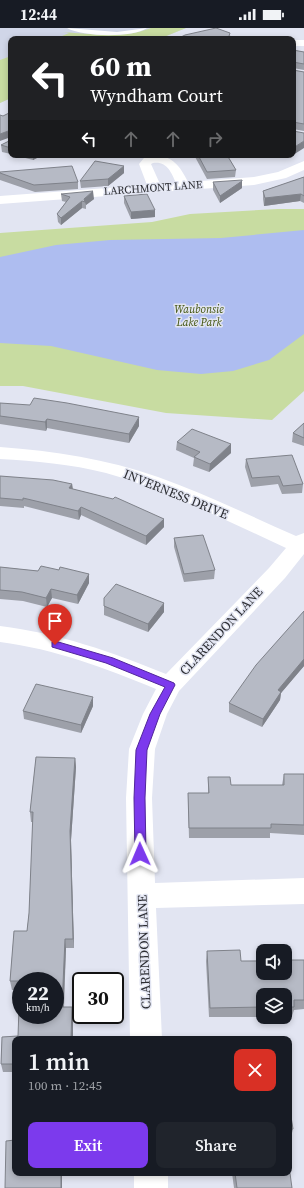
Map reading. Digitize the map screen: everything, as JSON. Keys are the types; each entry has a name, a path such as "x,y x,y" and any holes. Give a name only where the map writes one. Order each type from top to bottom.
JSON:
{"street":[{"path":"155,188 145,164 150,160 155,159 166,160 172,163 184,186"},
{"name":"LARCHMONT LANE","path":"0,200 262,180 286,174 304,165"},
{"name":"INVERNESS DRIVE","path":"0,453 72,460 129,474 301,543"},
{"name":"CLARENDON LANE","path":"146,1036 139,798 142,750 155,714 170,685 277,573 301,543"},
{"path":"0,634 19,636 109,660 170,685"},
{"path":"142,896 304,891"},
{"path":"151,1176 151,1188"}],"lane":[{"path":"70,28 102,33 131,31 144,28"}],"shaded area":[{"path":"0,28 186,28 166,36 8,36 8,99 0,103"}],"green space":[{"path":"151,28 186,28 166,36 62,36 69,33 63,32 96,35 119,35"},
{"path":"8,57 8,99 0,103 0,60"},
{"name":"Waubonsie Lake Park","path":"304,209 304,391 272,420 166,413 23,386 0,386 0,233 152,222 190,214"}],"water":[{"name":"Waubonsie Lake Park","path":"304,230 304,334 269,360 233,371 201,374 157,370 51,346 0,343 0,257 56,245 110,240 221,238"}],"building":[{"path":"216,28 230,33 229,36 183,36"},
{"path":"296,51 304,52 304,64 296,63"},
{"path":"296,71 304,72 304,124 296,123"},
{"path":"8,114 8,131 0,134 0,115 3,116"},
{"path":"296,132 304,133 304,141 296,146"},
{"path":"8,142 8,147 1,145"},
{"path":"200,158 229,158 236,170 207,172"},
{"path":"95,161 124,166 108,179 80,181"},
{"path":"72,166 78,182 34,185 0,173 0,172"},
{"path":"304,177 304,196 301,194 265,198 263,191"},
{"path":"242,180 220,196 213,182"},
{"path":"93,191 84,199 85,202 82,201 61,218 57,214 70,197 61,194"},
{"path":"147,194 155,210 131,212 124,196"},
{"path":"34,398 139,417 129,434 47,419 45,422 0,416 0,403 30,405"},
{"path":"304,423 304,438 293,433"},
{"path":"192,429 231,444 210,464 194,457 200,452 177,442"},
{"path":"292,455 303,484 283,486 279,476 252,478 246,459"},
{"path":"0,476 53,480 72,484 69,488 113,499 115,497 164,519 146,536 81,507 78,511 23,498 23,500 0,498"},
{"path":"203,535 215,570 184,574 174,538"},
{"path":"41,566 59,570 60,567 89,574 77,595 51,589 46,598 22,592 0,590 0,567 38,571"},
{"path":"116,584 164,603 148,624 104,606 104,598"},
{"path":"304,611 304,659 278,690 281,692 263,719 229,703 256,665"},
{"path":"36,684 93,697 81,725 23,711"},
{"path":"36,757 75,758 70,831 73,939 65,939 64,972 12,972 12,981 10,981 14,931 27,931 33,812 30,812"},
{"path":"284,774 304,774 304,825 271,824 271,828 189,828 188,793 209,793 208,777 230,777 231,785 284,785"},
{"path":"240,950 241,961 256,961 256,980 292,980 292,960 304,960 304,1000 294,1000 294,1007 292,1007 292,988 256,988 256,1007 210,1008 207,951"},
{"path":"64,1007 72,1007 71,1036 18,1036 18,1024 64,1024"},
{"path":"12,1036 12,1064 1,1064 2,1037"},
{"path":"12,1140 12,1176 61,1176 61,1188 5,1188 6,1141"},
{"path":"235,1176 290,1176 292,1188 237,1188"}],"route":[{"path":"55,645 109,660 170,685 155,714 142,750 139,798 140,854"}]}
